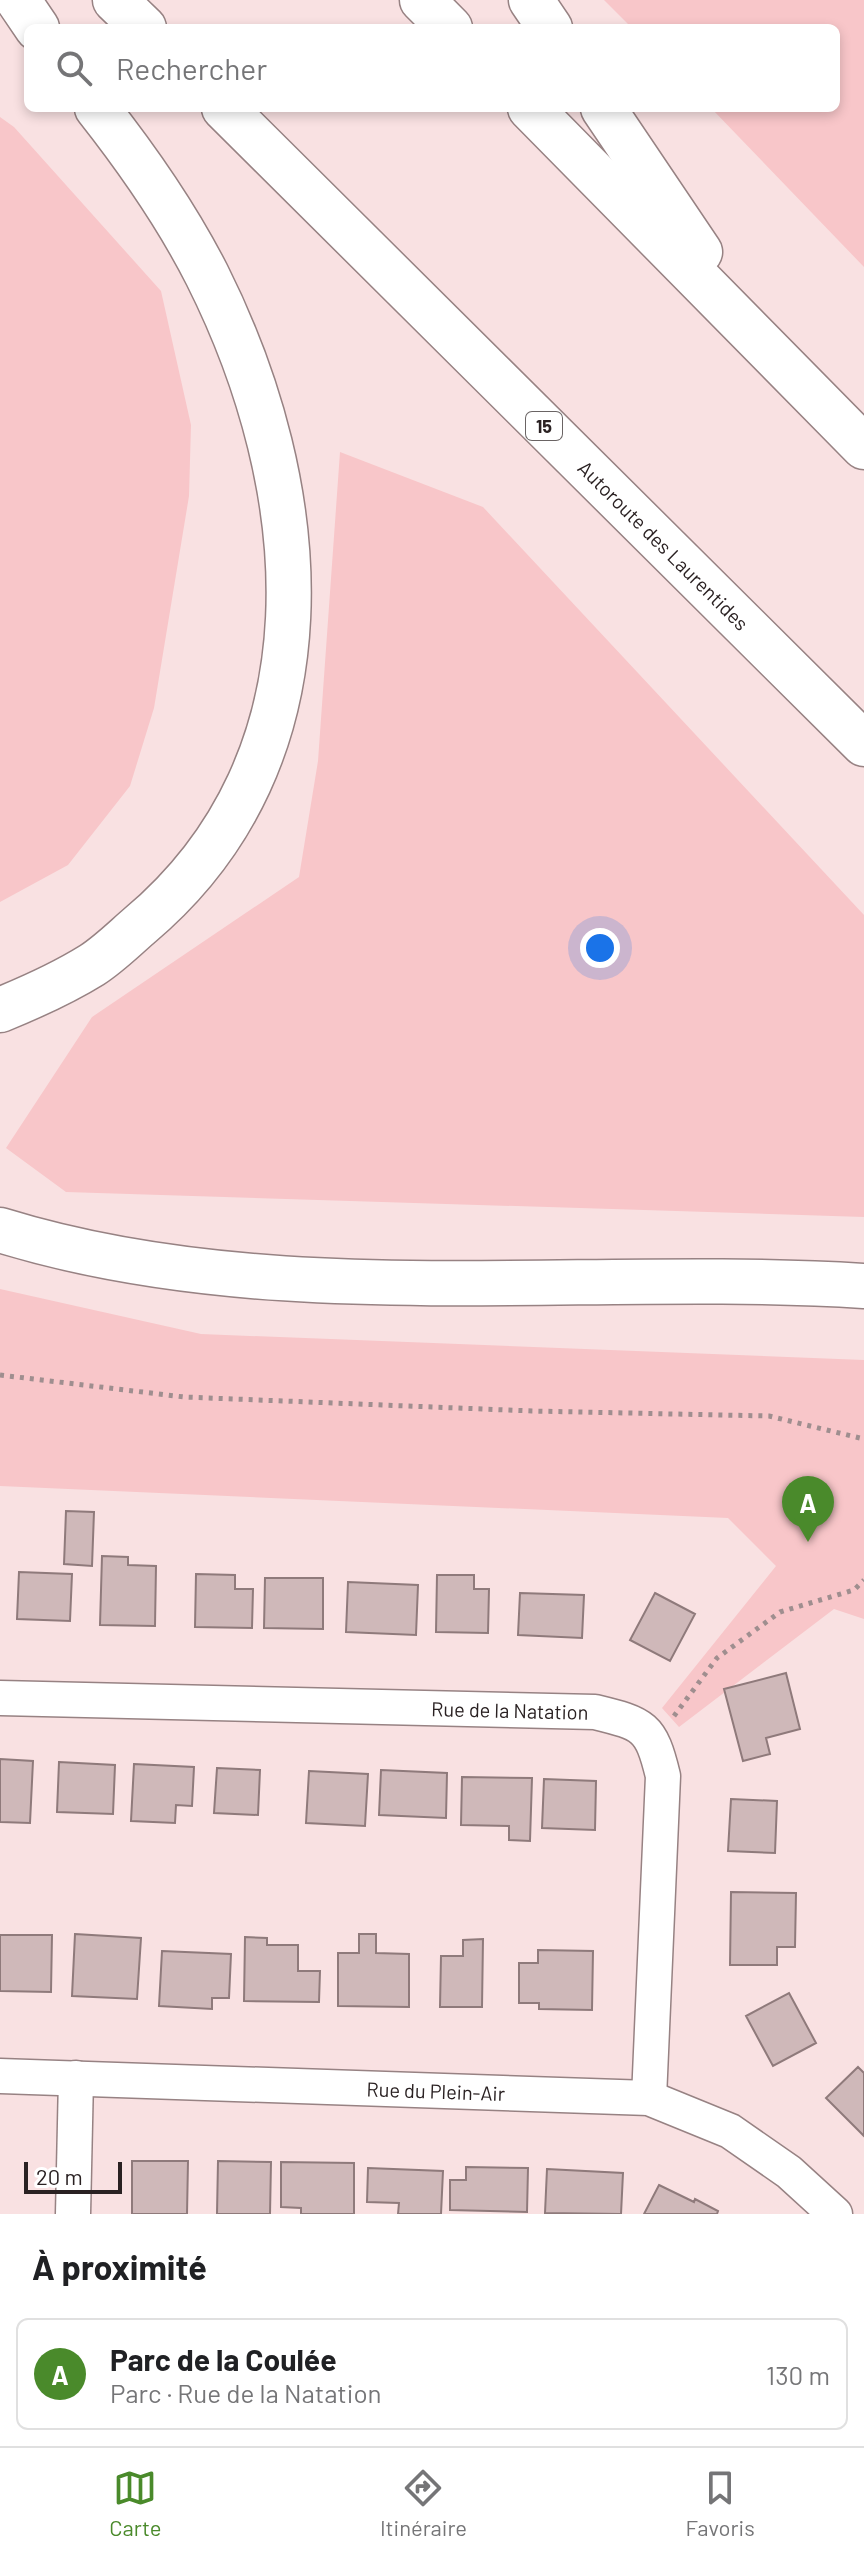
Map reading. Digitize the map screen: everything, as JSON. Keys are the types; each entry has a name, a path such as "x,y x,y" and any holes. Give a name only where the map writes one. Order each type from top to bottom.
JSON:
{"highway":[{"path":"18,0 34,24"},
{"path":"115,0 140,24"},
{"path":"422,0 446,24"},
{"path":"531,0 547,24"},
{"path":"0,1010 58,984 94,963 158,911 207,857 238,806 259,763 279,692 288,640 291,577 282,496 274,455 247,368 207,274 150,179 100,112"},
{"name":"Autoroute des Laurentides","path":"228,112 864,744"},
{"path":"534,112 864,447"},
{"path":"606,112 760,340"},
{"path":"0,1230 141,1261 211,1272 305,1279 673,1281 864,1286"}],"street":[{"name":"Rue de la Natation","path":"0,1698 595,1712 633,1721 655,1742"},
{"path":"649,2098 663,1776 655,1742"},
{"name":"Rue du Plein-Air","path":"0,2076 649,2098 730,2131 789,2172 835,2214"},
{"path":"73,2214 76,2078"}],"path":[{"path":"0,1375 184,1397 532,1411 769,1416 864,1439"},
{"path":"655,1742 717,1658 780,1612 854,1590 864,1580"}],"shaded area":[{"path":"604,0 864,0 864,267 715,112 840,112 840,24 628,24"},
{"path":"0,117 14,127 161,291 191,425 189,496 154,708 130,786 68,865 0,902"},
{"path":"340,452 483,507 864,915 864,1217 66,1192 6,1148 92,1017 299,877 318,761"},
{"path":"0,1289 201,1334 864,1360 864,1619 834,1609 679,1727 662,1708 776,1566 728,1518 0,1486"}],"building":[{"path":"66,1511 94,1512 92,1566 64,1564"},
{"path":"102,1556 128,1557 128,1565 156,1566 155,1626 100,1625"},
{"path":"19,1572 72,1574 70,1621 17,1619"},
{"path":"196,1574 235,1575 235,1589 253,1589 252,1628 195,1627"},
{"path":"437,1575 474,1575 474,1589 489,1589 488,1633 436,1632"},
{"path":"265,1578 323,1578 323,1629 264,1628"},
{"path":"348,1582 418,1585 416,1635 346,1632"},
{"path":"520,1593 584,1595 582,1638 518,1635"},
{"path":"655,1593 695,1614 670,1661 630,1640"},
{"path":"786,1673 800,1729 766,1738 770,1754 743,1761 724,1689"},
{"path":"0,1759 33,1761 30,1823 0,1822"},
{"path":"59,1762 115,1765 113,1814 57,1812"},
{"path":"134,1764 194,1767 192,1806 176,1805 175,1823 131,1821"},
{"path":"217,1768 260,1770 258,1815 214,1813"},
{"path":"381,1770 447,1773 446,1818 379,1815"},
{"path":"309,1771 368,1774 365,1826 306,1823"},
{"path":"462,1777 532,1778 530,1841 509,1840 509,1826 461,1825"},
{"path":"544,1779 596,1781 595,1830 542,1828"},
{"path":"731,1799 777,1801 775,1853 728,1851"},
{"path":"731,1892 796,1893 795,1947 777,1947 777,1965 730,1965"},
{"path":"75,1934 141,1938 137,1999 72,1996"},
{"path":"359,1934 376,1934 376,1953 409,1954 409,2007 338,2006 338,1953 359,1953"},
{"path":"0,1935 52,1935 51,1992 0,1991"},
{"path":"245,1937 267,1938 267,1945 298,1945 298,1971 320,1971 319,2002 244,2001"},
{"path":"483,1939 482,2007 440,2007 441,1956 463,1956 463,1940"},
{"path":"538,1950 593,1951 592,2010 539,2009 539,2003 519,2003 519,1963 538,1963"},
{"path":"162,1951 231,1954 229,1998 212,1998 212,2009 159,2006"},
{"path":"789,1993 816,2043 773,2066 746,2016"},
{"path":"858,2067 864,2073 864,2136 826,2098"},
{"path":"132,2161 188,2161 187,2214 132,2214"},
{"path":"218,2161 271,2162 270,2214 217,2214"},
{"path":"281,2162 354,2163 354,2214 301,2214 301,2208 281,2207"},
{"path":"466,2167 528,2168 527,2212 450,2210 450,2180 466,2180"},
{"path":"368,2168 443,2171 441,2214 398,2214 399,2203 367,2202"},
{"path":"547,2169 623,2173 621,2214 545,2213"},
{"path":"659,2185 694,2202 695,2199 718,2211 717,2214 644,2214"}],"place":[{"name":"Parc de la Coulée","path":"808,1542"}]}
